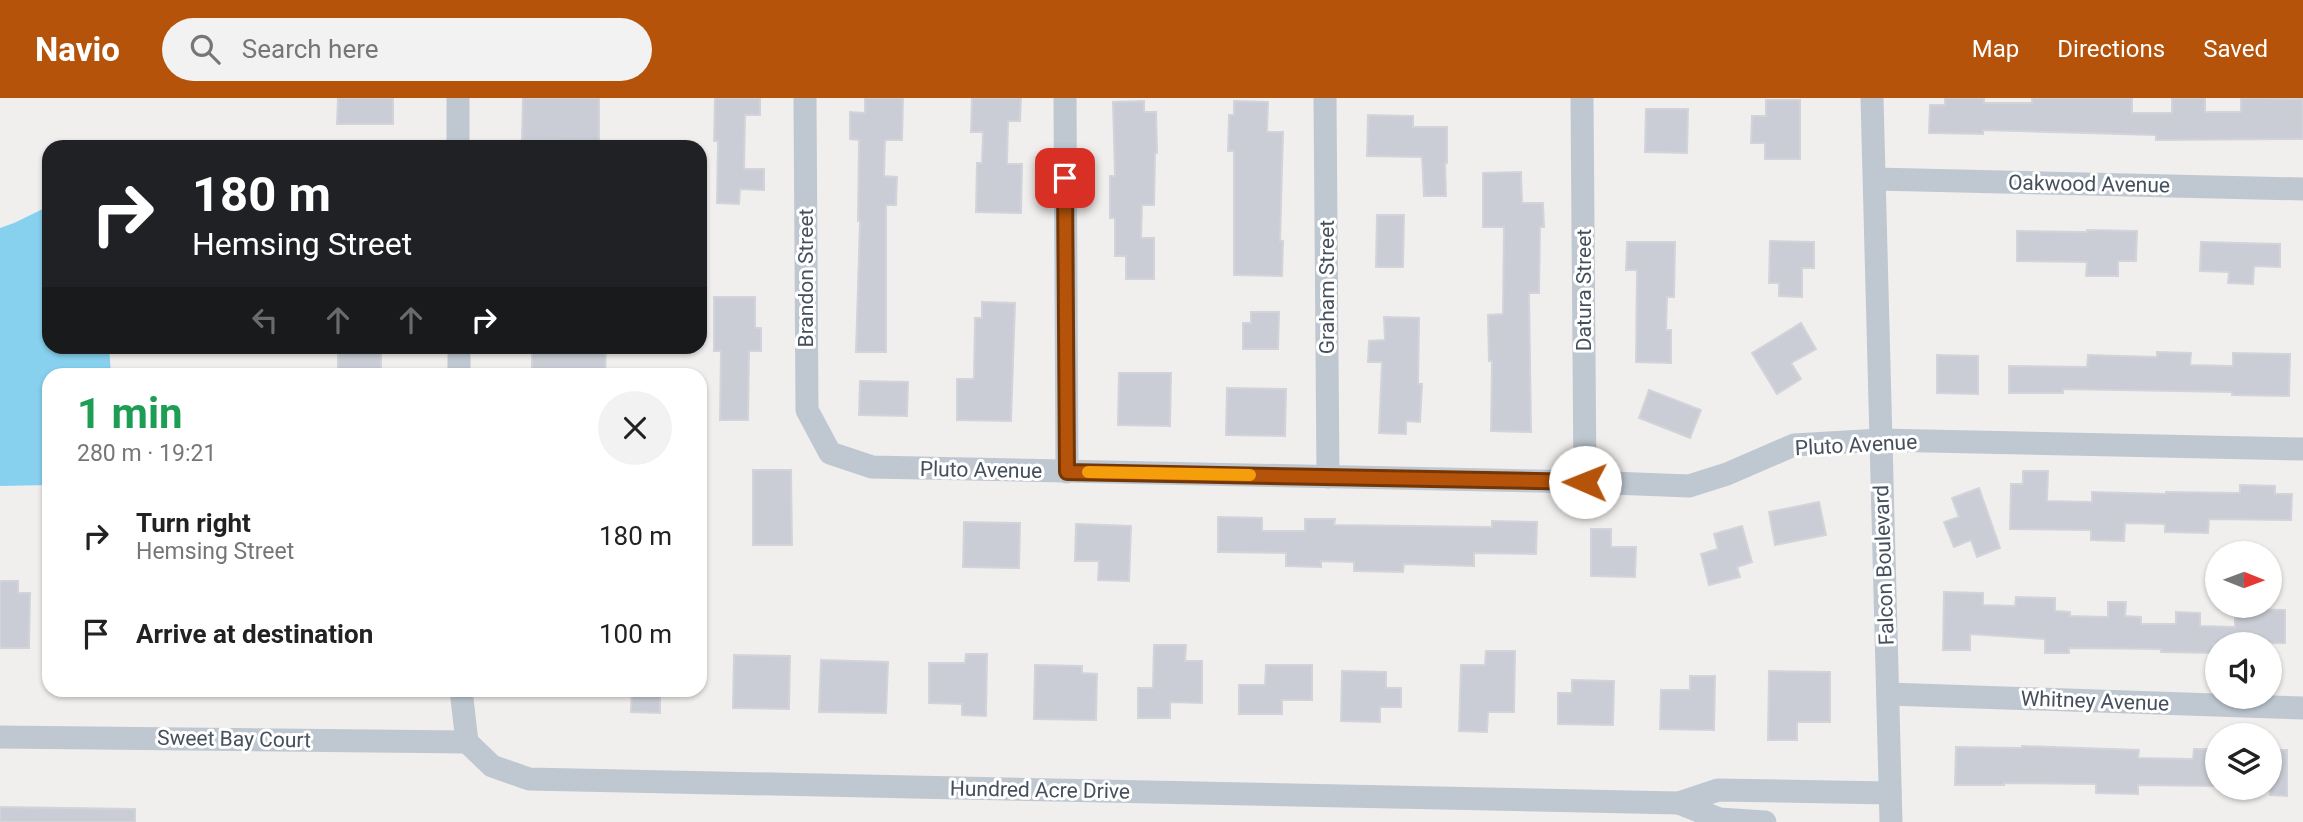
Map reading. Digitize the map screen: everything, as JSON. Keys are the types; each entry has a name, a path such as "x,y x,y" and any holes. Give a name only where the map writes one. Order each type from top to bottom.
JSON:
{"street":[{"path":"457,98 458,140"},
{"name":"Brandon Street","path":"805,98 807,410 830,453"},
{"path":"1065,98 1067,472"},
{"name":"Graham Street","path":"1325,98 1328,477"},
{"name":"Datura Street","path":"1582,98 1585,482"},
{"name":"Falcon Boulevard","path":"1872,98 1891,822"},
{"name":"Oakwood Avenue","path":"1875,180 2303,189"},
{"name":"Pluto Avenue","path":"830,453 872,467 1689,486 1727,474 1794,445 1880,440 2303,449"},
{"name":"Whitney Avenue","path":"1888,694 2303,708"},
{"path":"462,697 467,742"},
{"name":"Sweet Bay Court","path":"0,737 467,742"},
{"name":"Hundred Acre Drive","path":"467,742 492,766 529,779 1679,803 1718,790 1890,793"},
{"name":"Hundred Acre Drive","path":"1679,803 1718,819 1765,822"}],"water":[{"path":"42,209 42,354 110,354 111,368 42,368 42,485 0,486 0,228"}],"building":[{"path":"338,98 393,98 393,124 337,124"},
{"path":"523,98 599,98 599,140 522,140"},
{"path":"715,98 760,98 760,115 745,115 744,169 764,169 764,190 740,189 739,204 717,203 718,141 714,141"},
{"path":"865,98 903,98 902,140 885,140 884,176 897,177 896,205 886,205 886,352 856,352 860,221 859,140 850,139 850,112 865,113"},
{"path":"972,98 1021,98 1020,121 1008,121 1007,164 1022,164 1021,213 976,212 977,163 982,163 983,132 971,132"},
{"path":"1945,98 1984,98 1984,103 2032,103 2032,98 2132,98 2132,113 2172,113 2172,98 2205,98 2205,112 2241,112 2241,98 2303,99 2303,139 2156,140 2156,135 1983,130 1983,134 1929,133 1930,105 1945,105"},
{"path":"1766,100 1800,100 1800,159 1765,159 1765,143 1751,143 1752,116 1766,116"},
{"path":"1144,101 1144,112 1156,112 1154,205 1142,205 1141,238 1154,238 1154,279 1126,279 1126,256 1115,256 1115,218 1110,218 1110,176 1115,176 1113,102"},
{"path":"1234,101 1268,102 1267,132 1283,132 1280,241 1283,241 1282,276 1234,275 1234,151 1228,151 1229,115 1234,115"},
{"path":"1646,109 1688,109 1687,153 1645,152"},
{"path":"1368,115 1413,116 1413,127 1447,127 1446,196 1424,196 1422,157 1367,156"},
{"path":"1521,172 1522,203 1543,203 1544,227 1540,227 1539,293 1529,293 1531,432 1491,431 1492,361 1489,361 1488,315 1503,314 1504,227 1483,227 1483,173"},
{"path":"1377,215 1404,215 1403,267 1376,267"},
{"path":"2017,231 2137,231 2136,261 2118,261 2118,276 2086,276 2087,262 2017,261"},
{"path":"1770,241 1814,242 1814,268 1802,268 1802,297 1779,296 1779,283 1769,283"},
{"path":"1627,242 1675,242 1674,297 1667,297 1666,330 1671,330 1671,363 1636,362 1637,270 1626,270"},
{"path":"2201,242 2280,244 2280,267 2254,266 2253,284 2228,283 2229,272 2200,271"},
{"path":"714,297 755,297 755,328 761,328 761,351 749,351 748,420 720,420 721,351 714,351"},
{"path":"982,302 1015,303 1011,421 957,420 957,379 974,379 975,318 982,318"},
{"path":"1251,312 1279,312 1278,349 1243,349 1243,323 1251,323"},
{"path":"1384,317 1419,318 1418,384 1422,384 1420,422 1406,421 1406,434 1379,433 1382,362 1368,362 1369,341 1385,340"},
{"path":"1801,323 1816,349 1791,363 1801,379 1777,394 1752,353"},
{"path":"2157,352 2191,353 2190,365 2233,366 2233,353 2290,354 2289,396 2232,395 2232,392 2063,389 2063,393 2009,393 2009,366 2087,367 2088,355 2157,357"},
{"path":"338,354 381,354 381,368 338,368"},
{"path":"532,354 606,354 605,368 532,368"},
{"path":"1937,355 1978,356 1978,394 1937,393"},
{"path":"1119,373 1171,373 1170,426 1118,425"},
{"path":"860,381 908,382 907,416 859,415"},
{"path":"1227,388 1286,389 1285,436 1226,435"},
{"path":"1649,390 1701,410 1690,438 1639,418"},
{"path":"753,470 791,470 792,545 753,545"},
{"path":"2023,471 2048,471 2047,501 2092,502 2092,492 2240,493 2240,485 2275,486 2275,494 2292,494 2291,520 2209,519 2208,533 2165,532 2165,524 2125,523 2124,541 2091,540 2091,530 2010,529 2011,484 2023,484"},
{"path":"1979,488 2000,548 1977,557 1971,540 1954,547 1944,522 1959,517 1952,498"},
{"path":"1819,502 1826,535 1775,545 1769,512"},
{"path":"1218,517 1262,518 1262,531 1305,531 1305,519 1335,519 1334,525 1492,527 1492,521 1537,522 1536,554 1474,553 1474,566 1404,564 1403,572 1354,571 1354,562 1321,561 1321,567 1286,566 1286,553 1218,552"},
{"path":"964,522 1020,523 1019,568 963,567"},
{"path":"1076,524 1131,526 1129,581 1098,580 1099,561 1075,561"},
{"path":"1742,526 1752,562 1737,567 1740,577 1709,585 1701,554 1718,549 1714,534"},
{"path":"1591,529 1611,529 1611,547 1636,547 1635,577 1591,576"},
{"path":"0,581 18,581 18,593 30,593 29,648 0,648"},
{"path":"1944,592 1983,593 1983,605 2015,606 2016,597 2055,598 2055,611 2070,612 2070,616 2108,617 2108,602 2126,602 2125,616 2141,617 2141,624 2176,624 2176,612 2200,613 2200,626 2235,627 2235,618 2282,618 2282,610 2285,610 2285,643 2282,643 2282,632 2205,632 2205,653 2161,652 2161,649 2069,648 2069,653 2045,653 2045,639 1970,634 1970,650 1943,650"},
{"path":"1154,645 1186,645 1185,661 1202,661 1202,703 1170,702 1170,718 1138,718 1138,688 1153,688"},
{"path":"1486,651 1515,651 1514,712 1488,712 1487,732 1459,731 1461,665 1485,665"},
{"path":"966,654 987,654 986,716 962,715 962,704 929,703 929,663 965,663"},
{"path":"734,655 790,656 789,709 733,708"},
{"path":"821,660 888,662 886,713 819,712"},
{"path":"1035,665 1082,666 1082,673 1097,674 1096,720 1034,719"},
{"path":"1266,665 1312,665 1312,700 1282,700 1282,714 1239,714 1239,685 1265,685"},
{"path":"1342,671 1386,672 1386,688 1401,688 1401,707 1380,707 1380,722 1341,721"},
{"path":"1769,671 1830,672 1830,722 1797,722 1797,740 1768,740"},
{"path":"1690,676 1715,676 1714,730 1660,729 1661,690 1690,690"},
{"path":"1572,680 1614,681 1613,725 1558,724 1558,693 1572,693"},
{"path":"632,697 660,697 660,713 631,712"},
{"path":"1956,747 2139,750 2138,758 2193,759 2194,749 2205,749 2205,786 2138,785 2138,794 2096,793 2096,784 1955,785"},
{"path":"2282,750 2287,750 2287,796 2282,796"},
{"path":"0,807 135,809 135,822 0,822"}],"slow traffic":[{"path":"1088,472 1250,475"}],"route":[{"path":"1065,178 1067,472 1585,482"}]}
